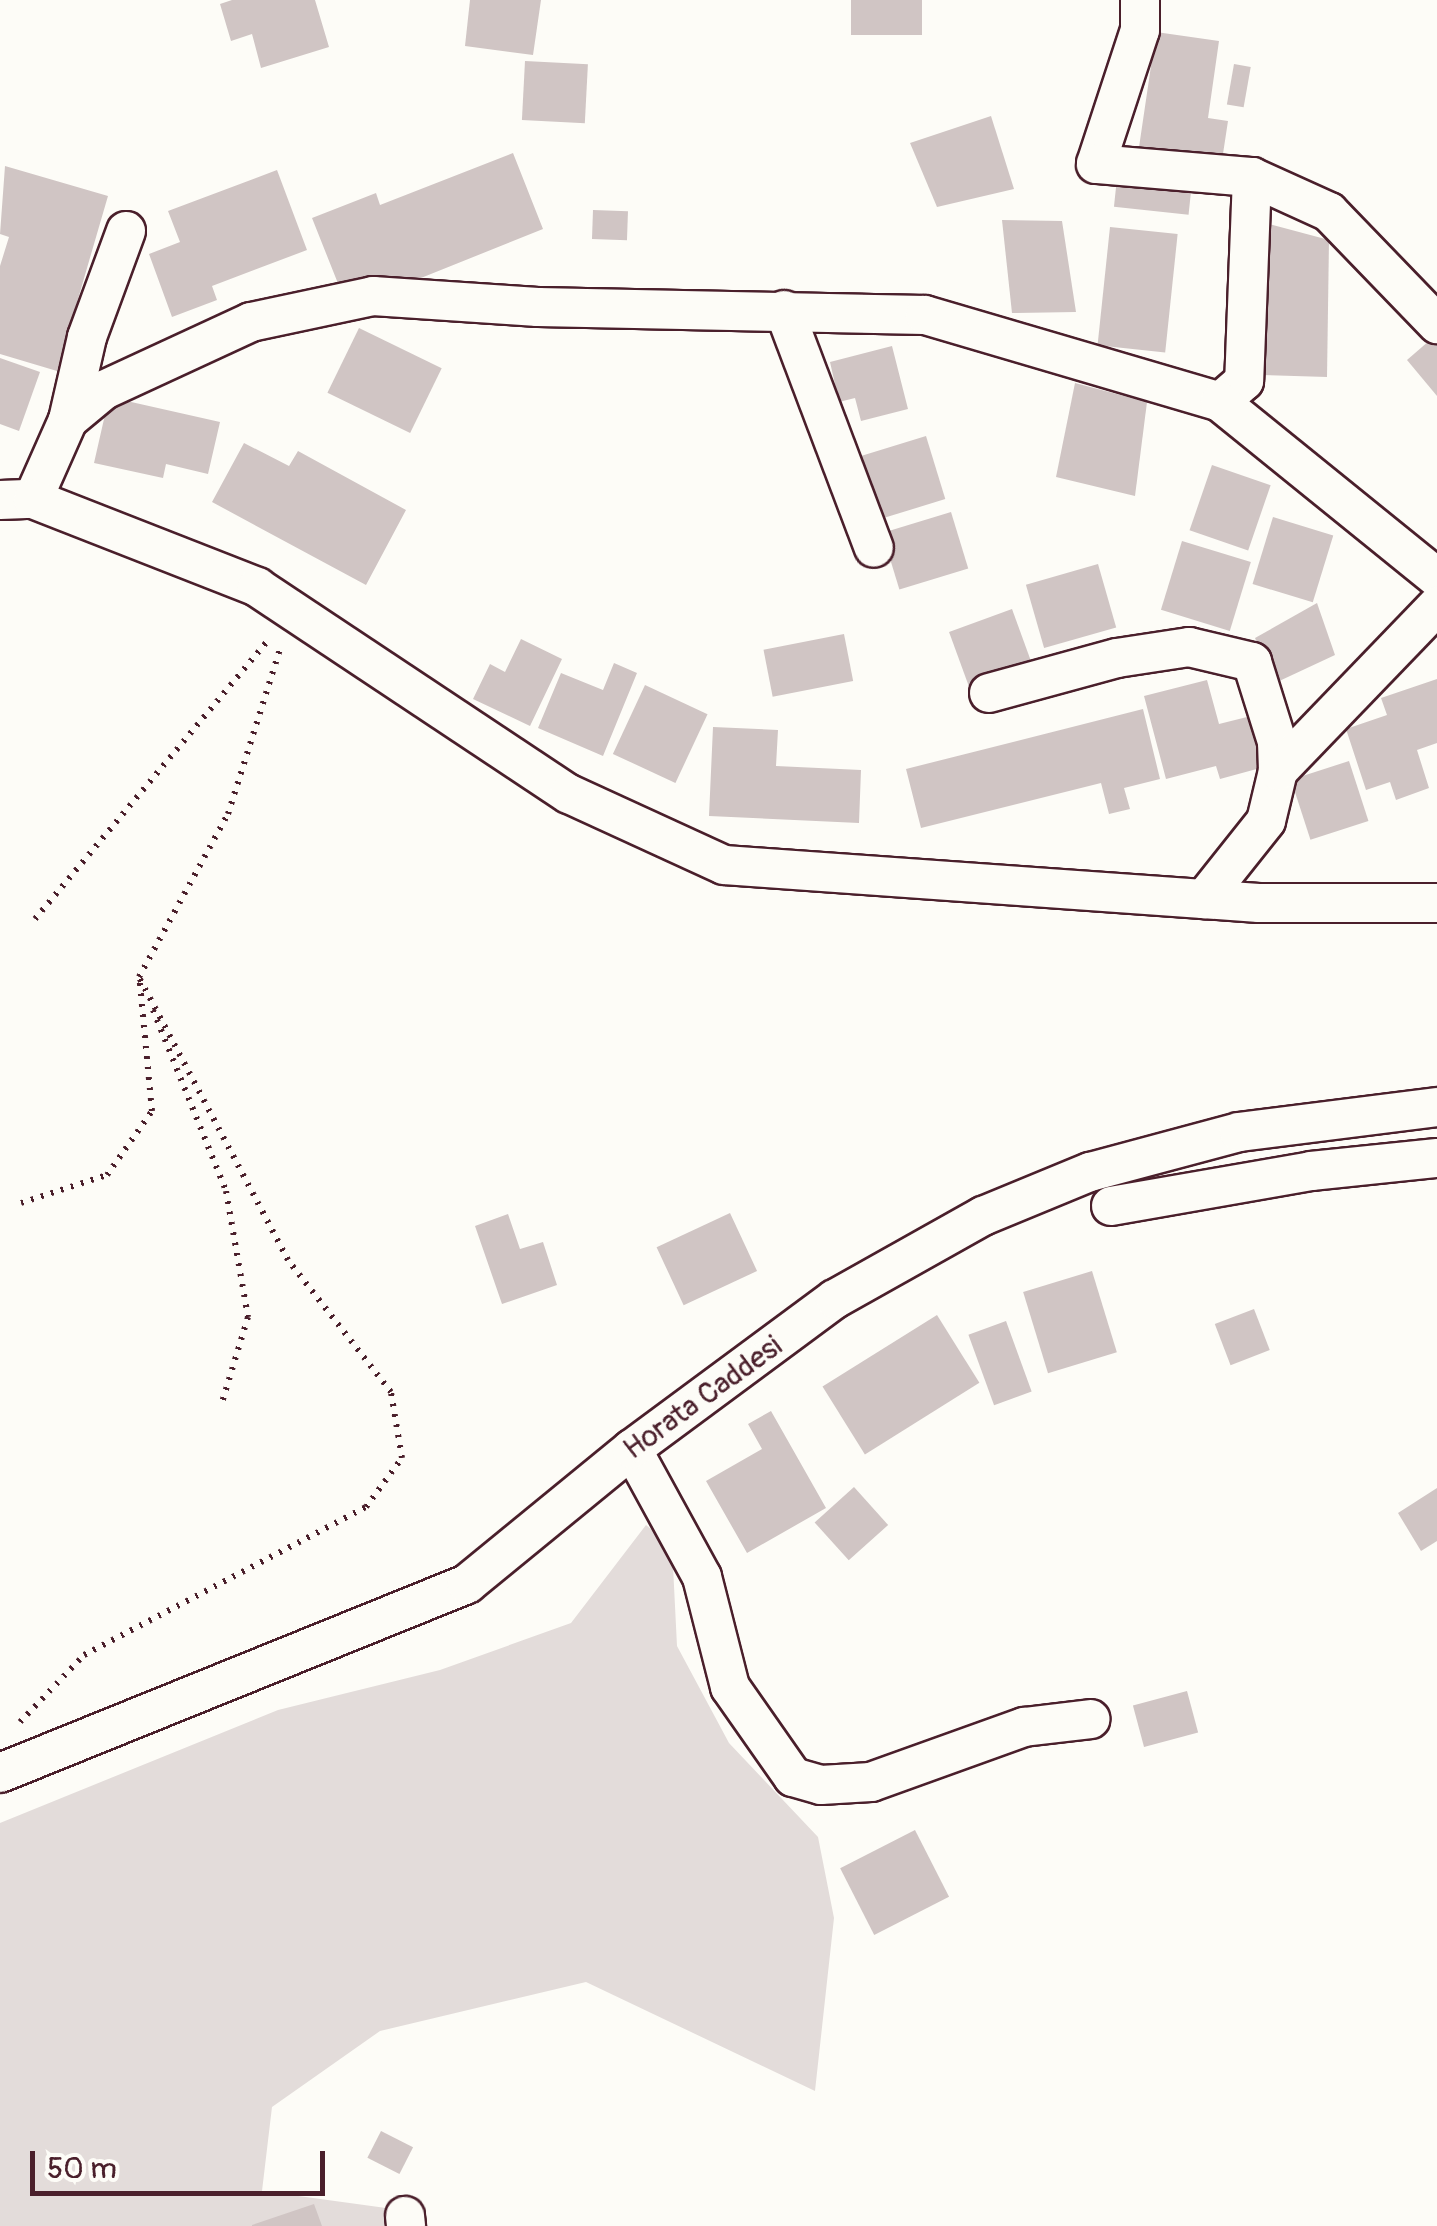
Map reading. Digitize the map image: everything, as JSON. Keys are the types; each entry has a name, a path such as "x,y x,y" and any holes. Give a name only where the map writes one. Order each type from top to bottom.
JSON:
{"street":[{"path":"1140,0 1140,30 1096,164 1252,177 1329,212 1437,324"},
{"path":"1220,402 1244,381 1252,177"},
{"path":"68,420 87,337 126,231"},
{"path":"1278,772 1436,603 1220,402 925,315 538,307 373,296 251,322 104,390 68,420 17,500 257,588 570,794 724,865 1204,899 1437,904"},
{"path":"784,310 874,548"},
{"path":"989,692 1117,658 1189,648 1252,662 1277,742 1278,772 1266,821 1204,899"},
{"name":"Horata Caddesi","path":"0,1773 467,1584 632,1449 835,1300 983,1216 1090,1172 1239,1132 1437,1107"},
{"path":"1111,1206 1311,1171 1437,1158"},
{"path":"632,1449 702,1576 730,1687 794,1777 822,1785 871,1782 1024,1727 1091,1720"}],"path":[{"path":"35,919 292,611"},
{"path":"21,1203 107,1175 152,1111 139,977 228,814 292,611"},
{"path":"139,977 226,1191 248,1317 221,1406"},
{"path":"12,1730 84,1655 366,1507 402,1458 391,1392 288,1260 139,977"}],"shaded area":[{"path":"646,1525 672,1546 677,1646 729,1743 818,1837 834,1918 815,2091 586,1982 380,2031 272,2107 262,2191 386,2208 388,2226 0,2226 0,1823 278,1710 440,1670 571,1623"}],"building":[{"path":"232,0 315,0 329,47 261,68 252,34 231,41 220,4"},
{"path":"470,0 541,0 533,55 465,46"},
{"path":"851,0 922,0 922,35 851,35"},
{"path":"1156,32 1219,41 1208,118 1228,121 1221,167 1138,154"},
{"path":"525,61 588,64 585,123 522,120"},
{"path":"1234,64 1251,67 1244,107 1227,104"},
{"path":"991,116 1014,189 937,207 910,143"},
{"path":"513,153 543,229 411,282 339,286 312,218 376,193 380,205"},
{"path":"5,166 108,196 57,371 0,354 0,266 9,237 0,234"},
{"path":"277,170 307,250 212,286 217,300 172,317 149,254 180,242 168,211"},
{"path":"1117,178 1192,186 1189,215 1114,207"},
{"path":"593,210 628,211 627,240 592,239"},
{"path":"1250,219 1329,240 1327,377 1260,375"},
{"path":"1002,220 1062,221 1076,312 1012,313"},
{"path":"1110,227 1178,234 1165,352 1098,345"},
{"path":"359,328 442,368 410,433 327,393"},
{"path":"1437,334 1437,396 1407,360"},
{"path":"892,346 908,409 861,421 855,398 839,402 830,362"},
{"path":"0,358 40,372 19,431 0,424"},
{"path":"1075,383 1147,402 1135,496 1056,477"},
{"path":"109,397 220,422 208,474 166,464 163,478 94,463"},
{"path":"926,436 945,499 880,519 861,456"},
{"path":"244,443 289,466 298,451 406,510 366,585 212,502"},
{"path":"1212,465 1271,485 1248,550 1190,530"},
{"path":"951,512 968,568 899,589 882,533"},
{"path":"1273,517 1333,535 1313,602 1253,584"},
{"path":"1182,541 1251,562 1230,631 1161,610"},
{"path":"1098,564 1116,627 1044,648 1026,585"},
{"path":"1317,603 1335,655 1275,683 1255,638"},
{"path":"1012,609 1032,664 969,687 949,632"},
{"path":"844,634 853,681 773,697 764,650"},
{"path":"521,639 562,659 530,726 473,699 490,664 505,672"},
{"path":"614,663 637,673 603,756 538,728 561,673 603,690"},
{"path":"1437,679 1437,743 1417,750 1429,788 1396,800 1390,782 1366,790 1346,729 1387,715 1381,698"},
{"path":"1207,680 1219,724 1251,716 1264,767 1220,779 1216,766 1166,779 1144,696"},
{"path":"645,685 708,714 675,783 613,754"},
{"path":"1143,709 1160,779 1124,788 1130,809 1109,814 1101,783 921,828 906,769"},
{"path":"713,727 778,730 776,766 861,770 859,823 709,816"},
{"path":"1349,761 1368,821 1310,840 1291,780"},
{"path":"730,1213 757,1271 684,1305 657,1247"},
{"path":"508,1214 520,1249 543,1242 557,1285 502,1304 475,1226"},
{"path":"1092,1271 1117,1352 1048,1373 1023,1292"},
{"path":"1254,1309 1270,1350 1231,1365 1215,1324"},
{"path":"937,1315 979,1383 865,1454 823,1387"},
{"path":"1006,1321 1032,1391 994,1405 968,1335"},
{"path":"771,1411 826,1508 747,1553 706,1481 762,1449 748,1424"},
{"path":"854,1487 888,1525 849,1560 815,1522"},
{"path":"1437,1488 1437,1541 1421,1551 1398,1513"},
{"path":"1187,1691 1198,1733 1144,1747 1133,1705"},
{"path":"915,1830 949,1897 874,1935 840,1868"},
{"path":"381,2131 413,2147 399,2174 367,2158"},
{"path":"314,2204 322,2226 252,2226 252,2225"}]}
